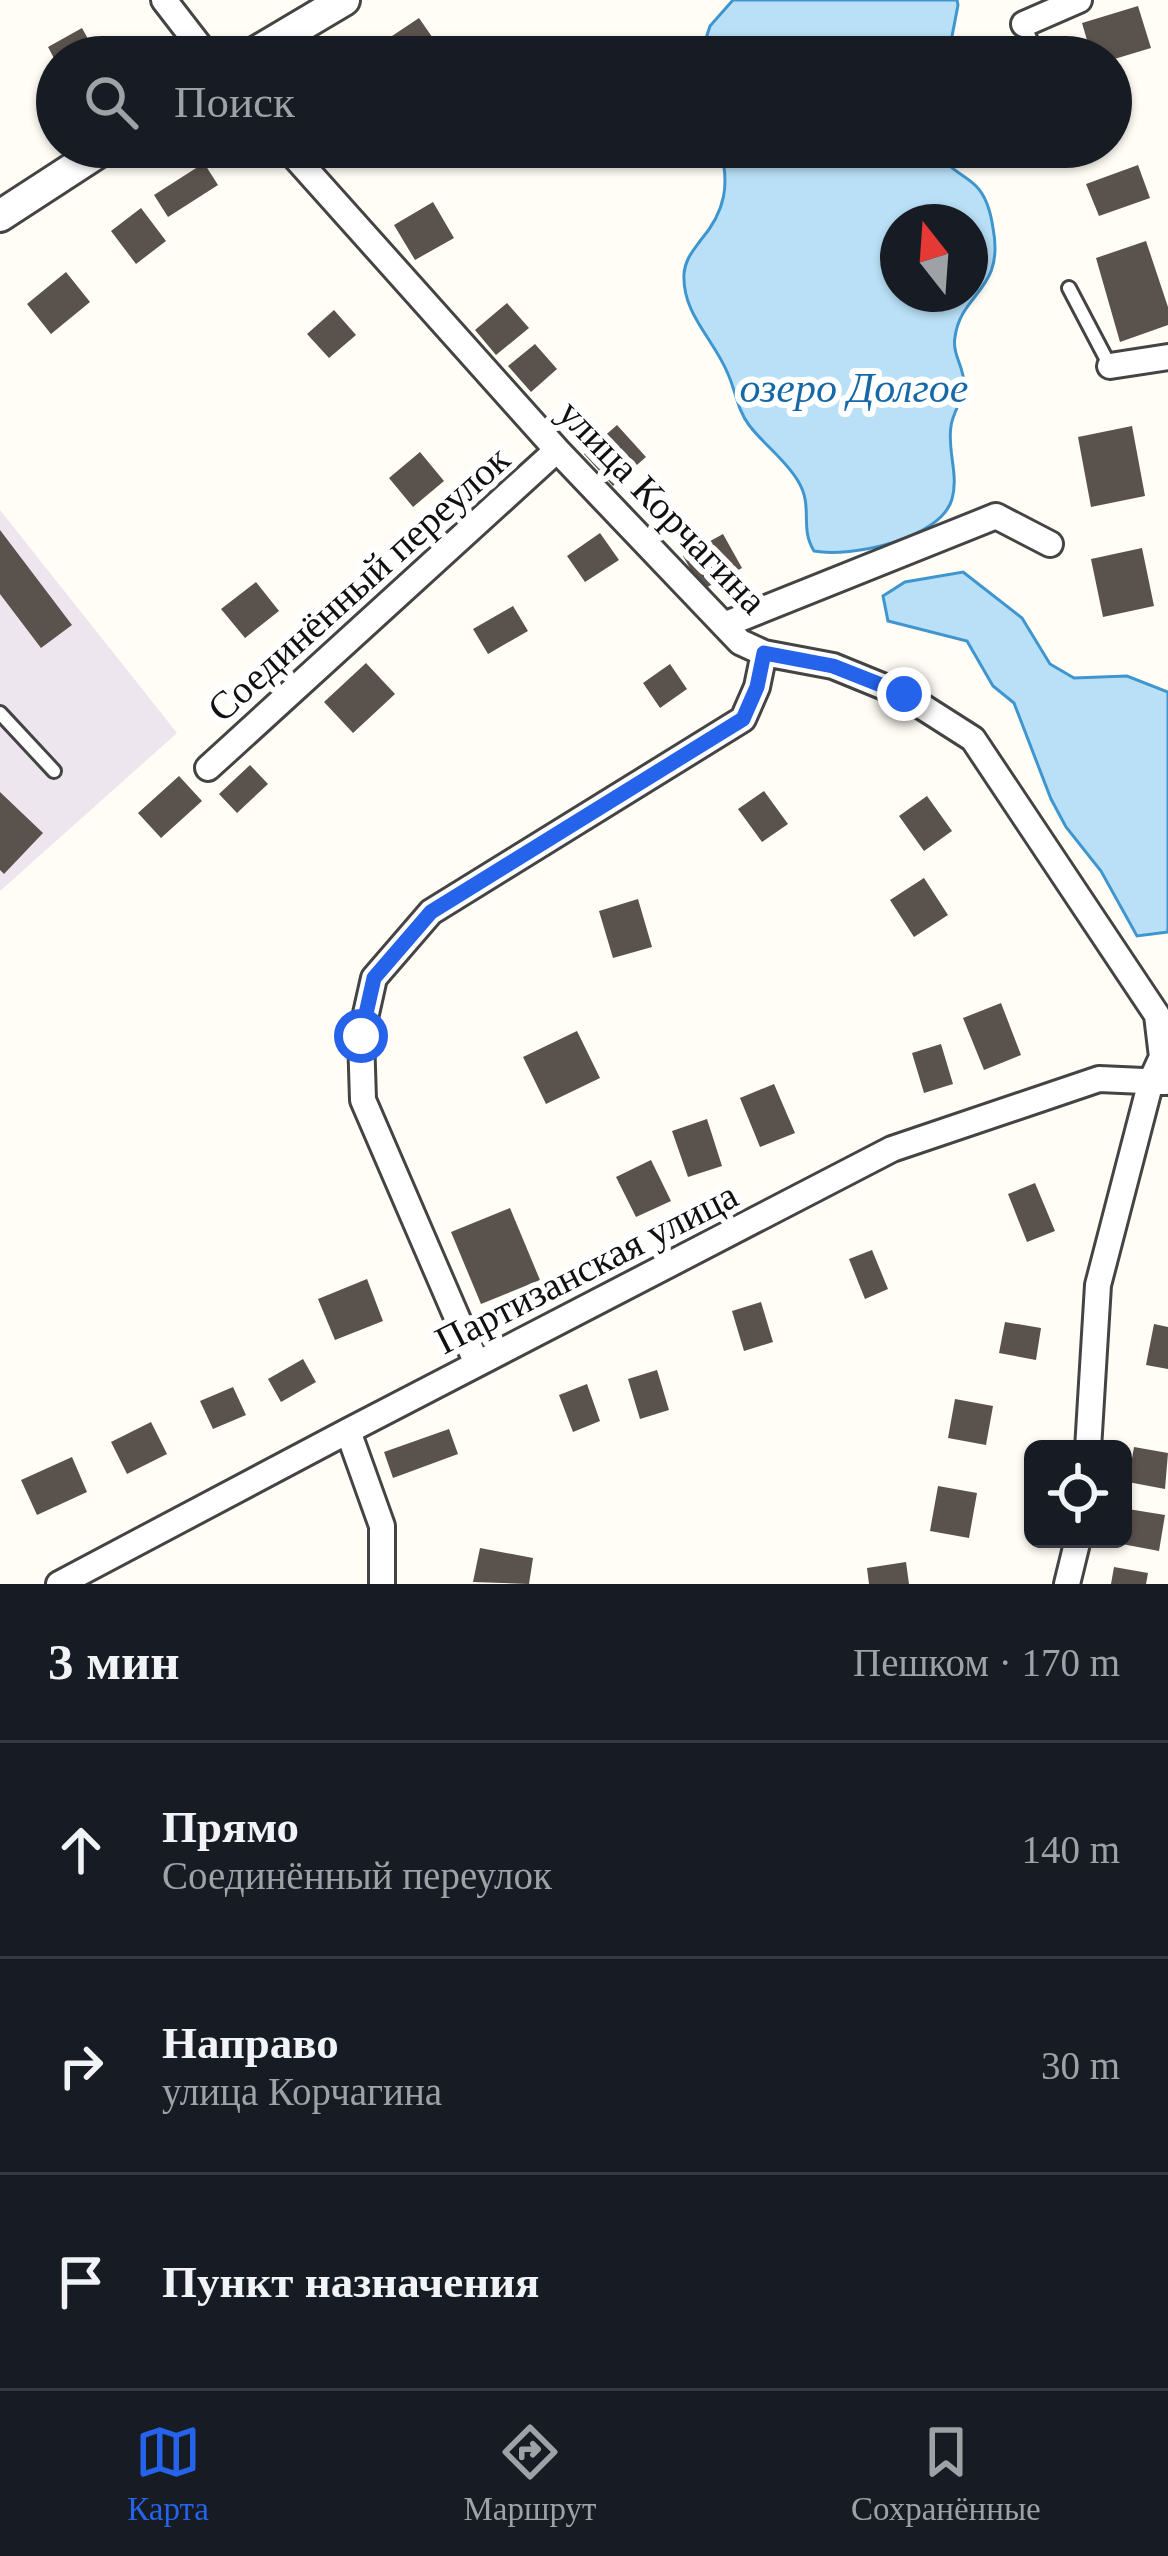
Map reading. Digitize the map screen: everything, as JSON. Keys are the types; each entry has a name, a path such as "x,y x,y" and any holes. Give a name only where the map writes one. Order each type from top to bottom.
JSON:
{"street":[{"path":"164,0 192,36"},
{"path":"283,36 344,0"},
{"path":"1024,24 1079,0"},
{"path":"0,216 74,168"},
{"name":"улица Корчагина","path":"305,168 556,450 740,642 764,653 833,666 904,694 973,739 1157,1015 1160,1082 1098,1285 1089,1440"},
{"path":"1110,366 1168,358"},
{"name":"Соединённый переулок","path":"208,768 556,450"},
{"path":"724,626 996,516 1050,544"},
{"path":"477,1364 363,1100 361,1036 374,978 431,912 743,719 757,687 764,653"},
{"name":"Партизанская улица","path":"58,1584 892,1149 1100,1078 1160,1082"},
{"path":"348,1431 382,1526 382,1584"},
{"path":"1067,1584 1076,1548"}],"lane":[{"path":"1024,24 1029,36"},
{"path":"1069,288 1110,366"},
{"path":"0,713 54,771"}],"shaded area":[{"path":"0,510 177,733 0,891"}],"water":[{"path":"733,0 957,0 958,5 952,36 707,36"},
{"name":"озеро Долгое","path":"724,168 953,168 986,200 987,204 880,204 880,312 964,312 955,337 964,382 951,426 952,499 931,525 871,548 814,551 807,534 803,490 742,413 722,361 688,302 687,260 720,208"},
{"name":"озеро Долгое","path":"988,206 995,249 988,278"},
{"path":"963,572 1022,618 1050,664 1074,678 1127,676 1168,692 1168,932 1137,936 1101,871 1066,827 1051,799 1014,703 993,686 967,641 888,621 883,596 905,582"}],"building":[{"path":"1138,6 1151,48 1132,54 1132,36 1086,36 1082,23"},
{"path":"419,18 431,36 392,36"},
{"path":"1138,165 1150,198 1099,216 1086,184"},
{"path":"196,168 207,168 218,185 168,217 154,195"},
{"path":"433,202 454,238 415,260 394,225"},
{"path":"141,208 166,241 136,264 111,231"},
{"path":"1146,241 1168,307 1168,325 1120,342 1096,258"},
{"path":"66,272 90,302 51,334 27,304"},
{"path":"507,303 529,328 496,355 475,330"},
{"path":"334,310 356,335 329,358 307,334"},
{"path":"535,344 557,369 531,392 508,366"},
{"path":"617,425 646,457 613,486 584,454"},
{"path":"1132,426 1145,496 1091,507 1078,437"},
{"path":"420,452 444,481 413,507 389,478"},
{"path":"0,530 72,625 41,648 0,594"},
{"path":"600,533 619,560 585,582 567,556"},
{"path":"723,534 742,568 702,590 683,556"},
{"path":"1142,548 1154,606 1103,617 1091,559"},
{"path":"256,582 279,611 245,638 221,609"},
{"path":"513,606 528,631 488,654 473,629"},
{"path":"366,663 395,694 353,733 324,702"},
{"path":"670,664 687,689 660,708 643,683"},
{"path":"250,765 268,784 237,813 219,794"},
{"path":"179,776 202,801 161,838 138,813"},
{"path":"764,791 788,824 762,842 738,809"},
{"path":"0,792 43,833 4,874 0,870"},
{"path":"927,796 952,831 924,851 899,816"},
{"path":"924,878 948,915 914,937 890,900"},
{"path":"638,899 652,947 613,958 599,911"},
{"path":"1001,1003 1021,1055 984,1070 963,1018"},
{"path":"577,1031 600,1078 546,1104 523,1057"},
{"path":"941,1044 953,1084 924,1093 912,1053"},
{"path":"774,1084 795,1133 760,1147 740,1098"},
{"path":"707,1119 722,1166 688,1177 672,1131"},
{"path":"651,1160 671,1201 636,1217 616,1177"},
{"path":"1035,1183 1055,1231 1027,1242 1008,1194"},
{"path":"510,1208 540,1280 481,1304 451,1232"},
{"path":"872,1250 888,1289 865,1299 849,1259"},
{"path":"367,1279 383,1321 335,1340 318,1299"},
{"path":"761,1302 773,1342 744,1351 732,1311"},
{"path":"1005,1322 1041,1328 1036,1360 999,1353"},
{"path":"1154,1324 1168,1327 1168,1369 1146,1365"},
{"path":"303,1359 316,1382 281,1402 268,1379"},
{"path":"657,1370 669,1410 640,1419 628,1379"},
{"path":"587,1384 600,1421 573,1432 559,1395"},
{"path":"233,1387 246,1415 213,1429 200,1401"},
{"path":"955,1399 993,1406 986,1445 948,1438"},
{"path":"151,1422 167,1454 127,1474 111,1442"},
{"path":"449,1429 458,1454 393,1478 384,1452"},
{"path":"1134,1447 1168,1453 1165,1489 1132,1483"},
{"path":"72,1457 87,1492 37,1515 21,1480"},
{"path":"938,1486 977,1493 969,1538 930,1531"},
{"path":"1132,1510 1165,1515 1159,1551 1132,1546"},
{"path":"480,1548 533,1558 529,1584 473,1582"},
{"path":"906,1562 909,1584 869,1584 867,1568"},
{"path":"1114,1567 1148,1573 1146,1584 1111,1584"}],"route":[{"path":"361,1036 374,978 431,912 743,719 757,687 764,653 833,666 904,694"}]}
